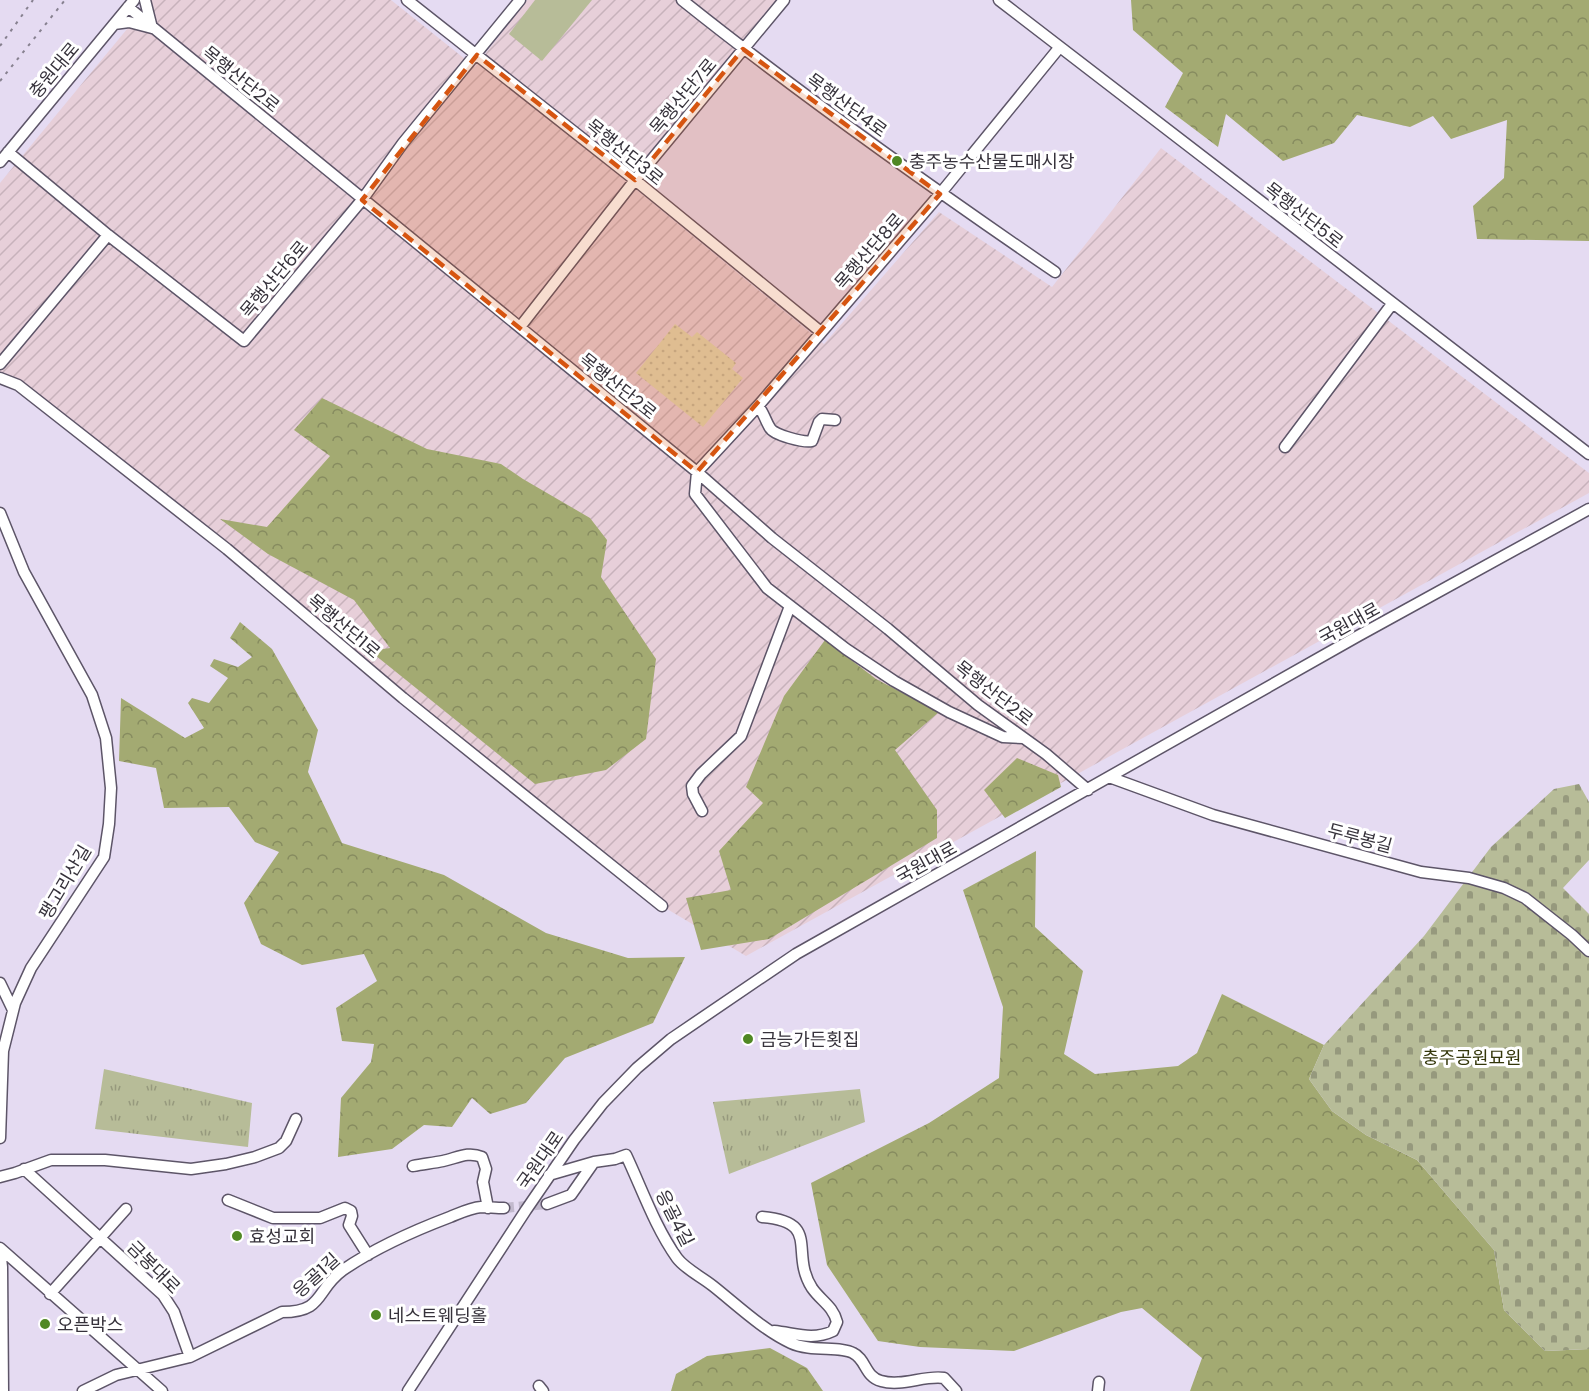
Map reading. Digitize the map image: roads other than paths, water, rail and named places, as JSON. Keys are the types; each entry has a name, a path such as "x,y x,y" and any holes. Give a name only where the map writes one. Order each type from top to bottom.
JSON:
{"street":[{"path":"114,24 129,22 152,28 145,0"},
{"name":"목행산단3로","path":"407,0 821,332"},
{"name":"목행산단6로","path":"108,236 244,341 362,200 403,143 520,0"},
{"name":"목행산단4로","path":"682,0 743,49 940,194 1055,272"},
{"name":"목행산단7로","path":"520,327 634,180 784,0"},
{"name":"목행산단5로","path":"999,0 1589,454"},
{"name":"목행산단2로","path":"131,4 152,28 697,472 772,538 888,629 978,705 1024,738 1088,790"},
{"name":"충원대로","path":"0,162 131,4"},
{"name":"목행산단8로","path":"697,472 758,406 940,194 1059,48"},
{"path":"0,364 108,236 8,152"},
{"path":"1285,447 1392,304"},
{"name":"목행산단1로","path":"0,378 18,385 227,549 403,698 662,906"},
{"path":"758,406 774,432 806,442 812,441 822,419 835,420"},
{"path":"697,472 695,494 767,588 846,649 894,681 949,712 1003,737 1024,738"},
{"name":"국원대로","path":"408,1391 549,1175 603,1103 637,1068 680,1032 796,954 1358,636 1589,509"},
{"name":"팽고리산길","path":"0,513 24,572 92,695 106,738 111,788 104,857 31,968 13,1010 3,1051 0,1138"},
{"path":"702,811 693,794 692,786 701,774 741,736 790,606"},
{"name":"두루봉길","path":"1109,777 1213,815 1421,872 1469,878 1504,888 1525,898 1589,951"},
{"path":"0,983 13,1010"},
{"path":"0,1177 51,1160 105,1160 191,1169 226,1164 279,1148 286,1141 296,1119"},
{"path":"413,1166 465,1154 475,1154 482,1158 486,1169 483,1182 488,1208"},
{"name":"응골4길","path":"549,1175 626,1155 663,1237 679,1260 744,1312 790,1343 808,1348 852,1351 872,1377 880,1381 891,1383 936,1376 944,1378 956,1391"},
{"path":"547,1204 571,1195 594,1162"},
{"name":"금봉대로","path":"24,1169 163,1295 174,1312 190,1357"},
{"path":"228,1200 273,1218 320,1218 345,1208 351,1210 349,1225 368,1256"},
{"name":"응골1길","path":"83,1391 116,1375 190,1357 282,1312 299,1312 310,1308 341,1271 419,1229 469,1210 504,1208"},
{"name":"금봉대로","path":"50,1294 126,1209"},
{"name":"응골4길","path":"762,1217 783,1219 795,1228 802,1238 802,1265 812,1287 834,1311 837,1322 832,1331 811,1338 773,1331"},
{"path":"0,1248 162,1391"},
{"path":"0,1248 3,1391"}],"tunnel":[{"path":"504,1208 547,1204"}],"railway":[{"path":"0,46 33,0"},
{"path":"0,81 65,0"}],"place":[{"name":"충주농수산물도매시장","path":"897,161"},
{"name":"금능가든횟집","path":"748,1039"},
{"name":"효성교회","path":"237,1236"},
{"name":"네스트웨딩홀","path":"376,1315"},
{"name":"오픈박스","path":"45,1324"}],"park label":[{"name":"충주공원묘원","path":"1472,1057"}]}
